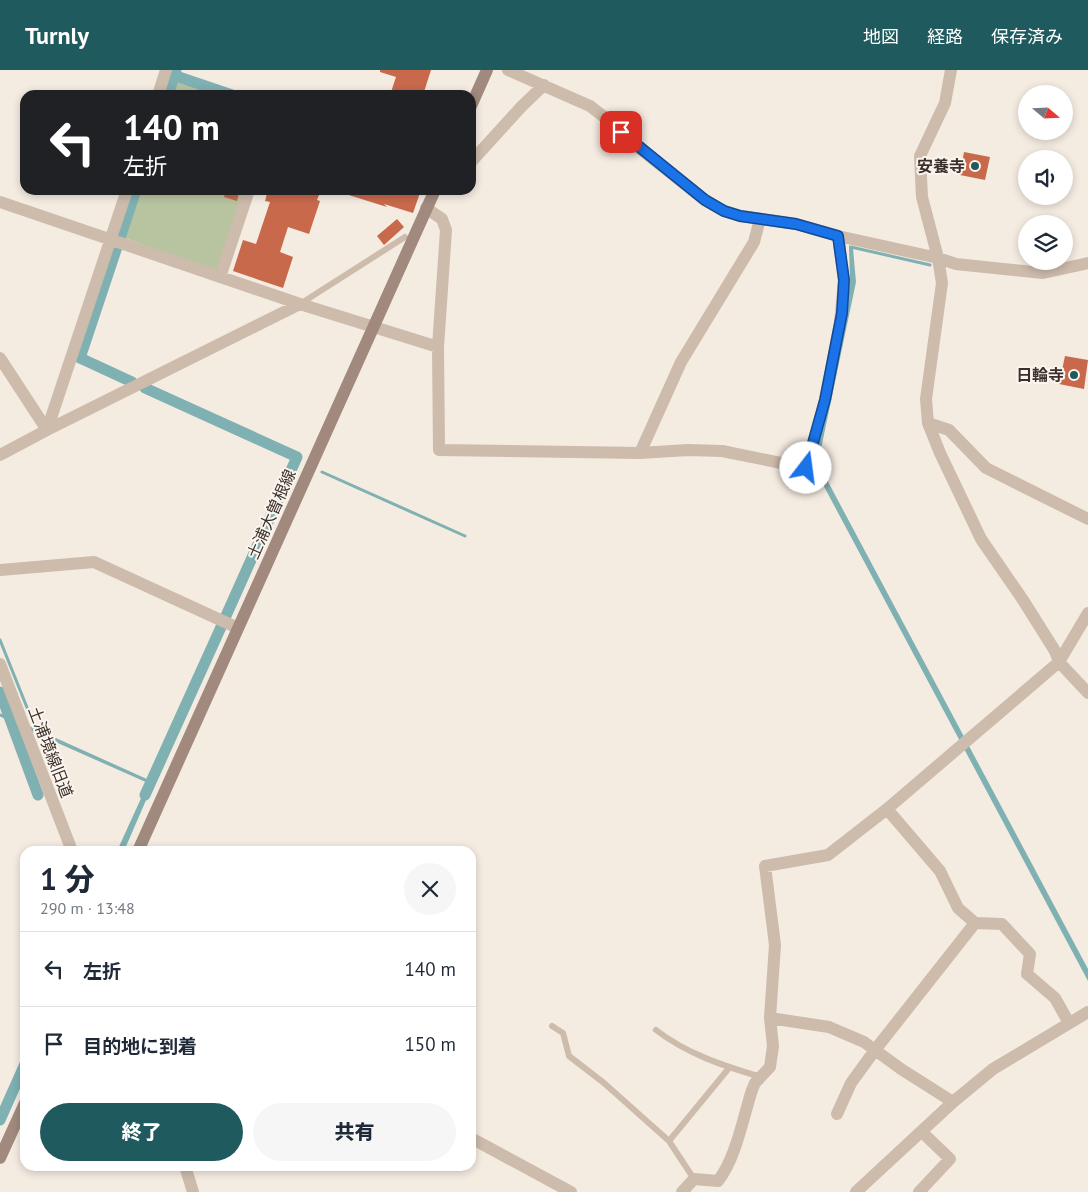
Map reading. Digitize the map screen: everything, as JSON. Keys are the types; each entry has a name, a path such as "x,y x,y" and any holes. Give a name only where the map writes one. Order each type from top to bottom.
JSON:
{"main road":[{"path":"476,95 487,70"},
{"name":"土浦大曽根線","path":"140,846 432,195"},
{"path":"0,1158 20,1115"}],"street":[{"path":"160,90 166,70"},
{"path":"508,70 590,106 634,144 705,200 724,211 740,216 796,224 956,264 1043,273 1088,263"},
{"path":"951,70 945,103 920,156 922,197 938,258 942,283 926,399 928,423 940,453 981,539 1023,600 1055,651 1059,662 1088,693"},
{"path":"476,157 544,85"},
{"path":"47,430 125,195"},
{"path":"220,277 247,195"},
{"path":"0,202 300,304 438,347"},
{"path":"426,208 442,219 446,230 438,347 438,450 640,453 688,450 722,451 806,468 825,400 841,316 844,280 838,236"},
{"path":"640,453 681,362 754,242 760,219"},
{"path":"0,455 300,304"},
{"path":"0,358 47,430"},
{"path":"928,423 949,430 986,468 1088,519"},
{"path":"0,570 94,562 238,628"},
{"path":"682,1192 694,1179 718,1181 724,1174 752,1090 770,1067 773,1046 770,1018 775,945 765,866 828,855 887,809 1059,662 1088,613"},
{"name":"土浦境線旧道","path":"0,664 70,846"},
{"path":"887,809 940,871 958,908 975,923 1002,924 1030,954 1028,974 1055,998 1069,1023"},
{"path":"838,1114 851,1083 975,923"},
{"path":"859,1191 953,1102 993,1069 1088,1012"},
{"path":"770,1018 829,1026 864,1042 901,1069 953,1102"},
{"path":"919,1192 950,1159 922,1132"},
{"path":"476,1141 571,1192"},
{"path":"187,1171 193,1192"}],"lane":[{"path":"300,304 405,237"},
{"path":"552,1026 563,1033 569,1056 604,1083 669,1141 694,1179"},
{"path":"656,1030 674,1044 729,1068 761,1077"},
{"path":"669,1141 729,1068"}],"green space":[{"path":"176,80 206,90 173,90"},
{"path":"139,195 242,195 217,272 125,238"}],"water":[{"path":"849,245 853,249 856,282 818,463 1088,969 1088,981 812,464 838,348 850,281"},
{"path":"7,716 149,780 153,784 126,846 119,846 148,783 8,721"}],"building":[{"path":"380,70 431,70 425,90 392,90 396,77 380,72"},
{"name":"安養寺","path":"964,152 990,157 985,180 960,175"},
{"path":"225,195 239,195 237,201 224,197"},
{"path":"267,195 319,195 317,200 320,201 309,234 288,227 280,252 293,257 283,288 233,271 243,240 256,244 270,202 265,201"},
{"path":"349,195 419,195 413,213 384,204 387,207"},
{"path":"397,219 404,227 384,245 377,236"},
{"name":"日輪寺","path":"1065,356 1088,360 1084,389 1059,384"}],"waterway":[{"path":"170,90 176,70"},
{"path":"173,75 217,90"},
{"path":"132,382 80,358 134,195"},
{"path":"851,250 851,247 930,265"},
{"path":"145,388 297,457 225,618"},
{"path":"322,472 465,536"},
{"path":"145,795 221,627"},
{"path":"0,640 36,730"},
{"path":"0,692 38,795"},
{"path":"0,715 10,719"},
{"path":"0,1120 20,1075"}],"place":[{"name":"安養寺","path":"975,166"},
{"name":"日輪寺","path":"1074,375"}],"route":[{"path":"621,132 705,200 724,211 740,216 796,224 838,236 844,280 842,313 825,400 806,468"}]}
